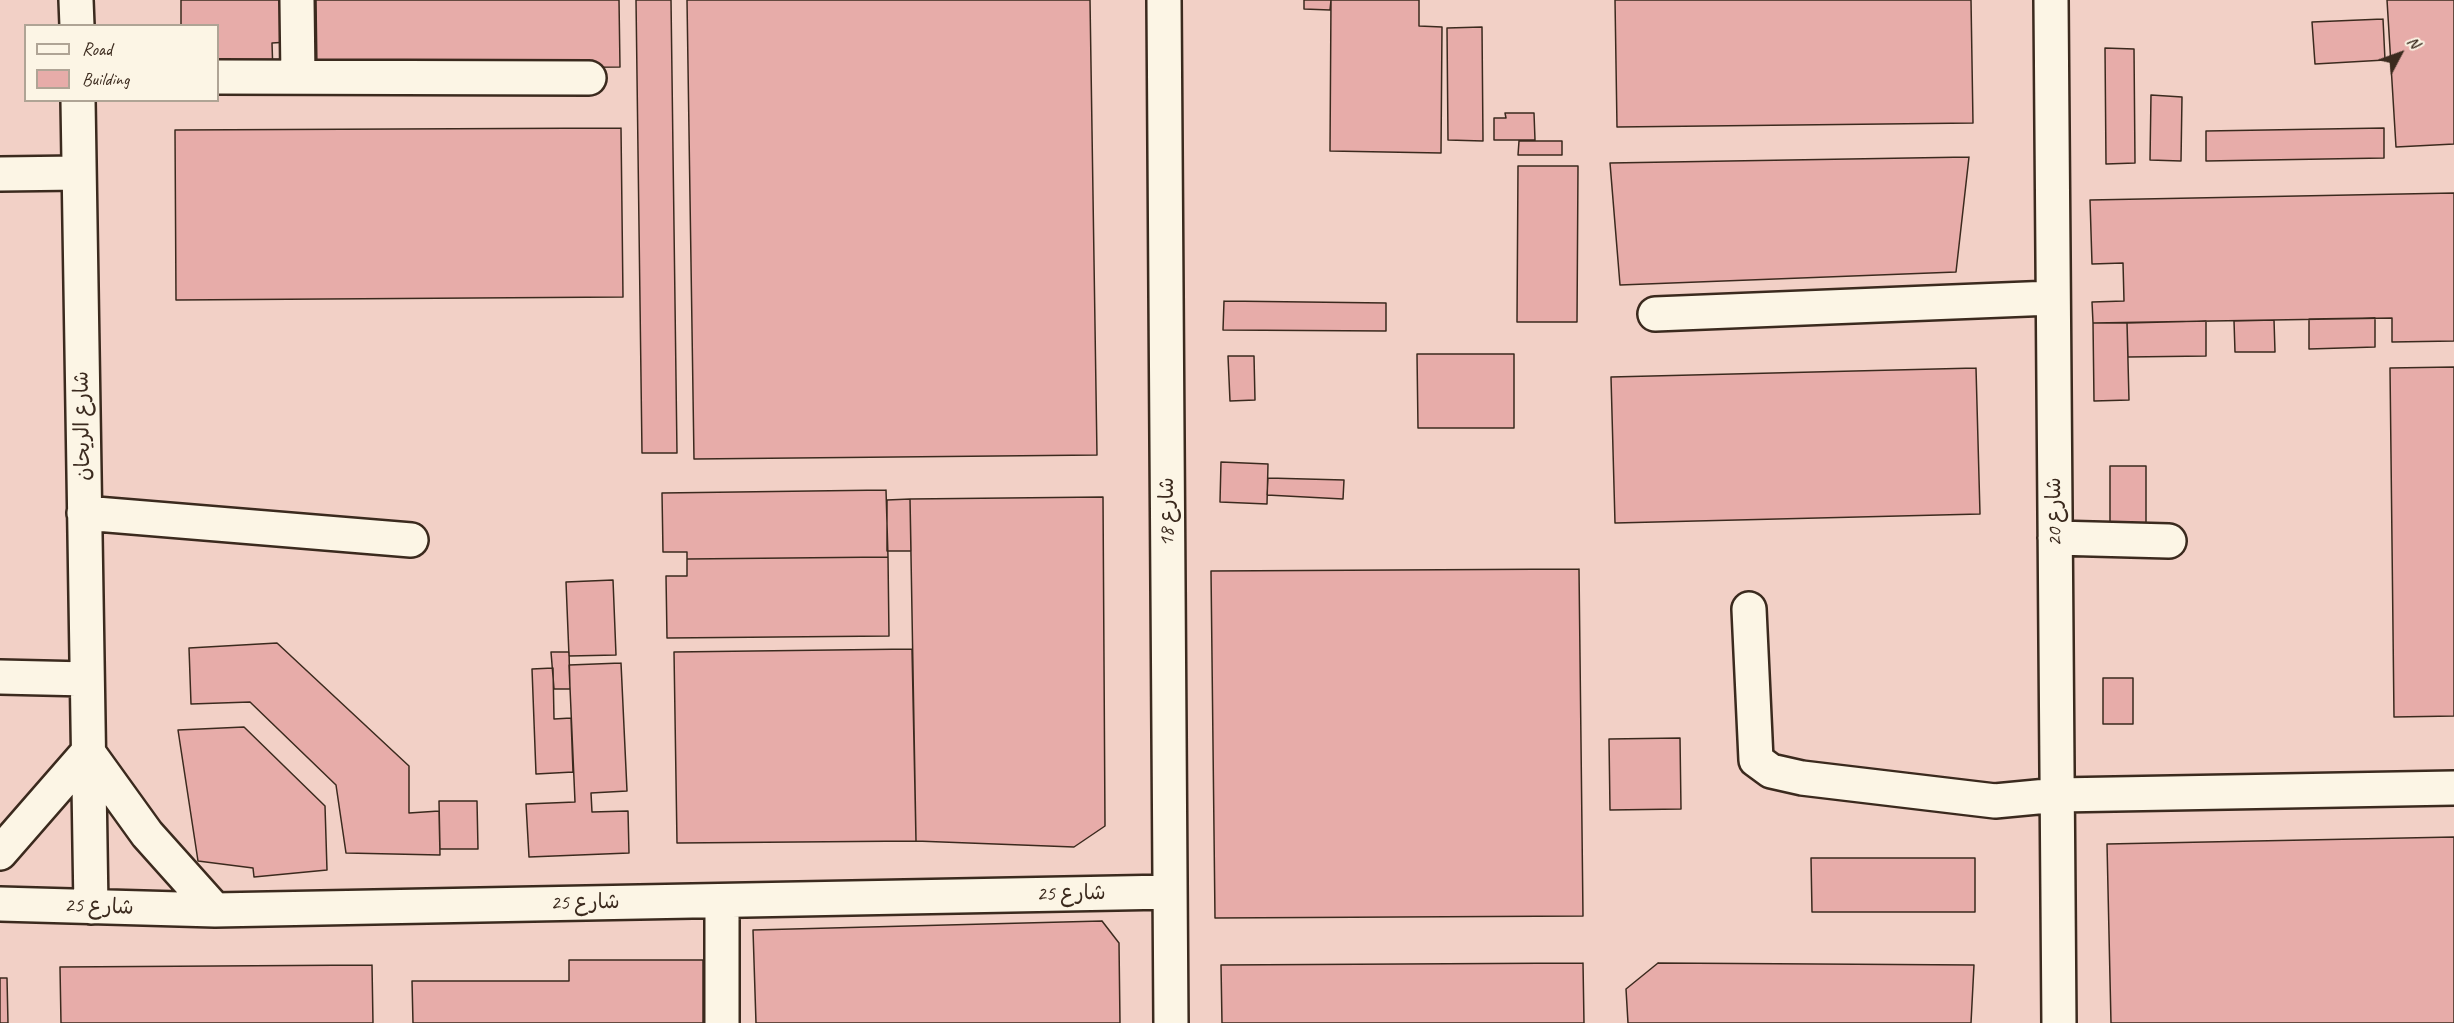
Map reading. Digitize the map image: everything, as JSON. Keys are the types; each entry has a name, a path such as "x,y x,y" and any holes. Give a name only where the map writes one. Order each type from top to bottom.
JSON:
{"street":[{"path":"76,0 77,24"},
{"path":"297,0 298,77"},
{"name":"شارع 18","path":"1164,0 1171,1023"},
{"name":"شارع 20","path":"2051,0 2059,1023"},
{"path":"219,77 589,78"},
{"name":"شارع الريحان","path":"78,102 91,907"},
{"path":"0,174 79,173"},
{"path":"1655,314 2052,298"},
{"path":"84,513 411,540"},
{"path":"2055,538 2169,541"},
{"path":"1749,609 1756,760 1771,771 1802,778 1995,801 2058,795 2454,788"},
{"path":"0,677 87,679"},
{"path":"0,853 88,752 147,834 214,910"},
{"name":"شارع 25","path":"0,904 214,910 1170,892"},
{"path":"722,901 722,1023"}],"shaded area":[{"path":"0,0 2454,0 2454,1023 0,1023"}],"building":[{"path":"181,0 286,0 288,42 272,43 273,74 219,65 219,24 181,24"},
{"path":"316,0 619,0 620,67 317,69"},
{"path":"636,0 671,0 677,453 642,453"},
{"path":"687,0 1090,0 1097,455 694,459"},
{"path":"1304,0 1331,0 1330,10 1304,9"},
{"path":"1331,0 1419,0 1419,26 1442,27 1441,153 1330,151"},
{"path":"1615,0 1971,0 1973,123 1617,127"},
{"path":"2387,0 2454,0 2454,144 2396,147"},
{"path":"2383,19 2385,60 2315,64 2312,22"},
{"path":"1482,27 1483,141 1448,140 1447,28"},
{"path":"2105,48 2134,49 2135,163 2106,164"},
{"path":"2151,95 2182,97 2181,161 2150,160"},
{"path":"1505,113 1534,113 1535,140 1494,140 1494,118 1506,118"},
{"path":"621,128 623,297 176,300 175,130"},
{"path":"2384,128 2384,158 2206,161 2206,131"},
{"path":"1519,141 1562,141 1562,155 1518,155"},
{"path":"1969,157 1956,272 1620,285 1610,163"},
{"path":"1518,166 1578,166 1577,322 1517,322"},
{"path":"2454,193 2454,341 2392,342 2392,318 2093,323 2092,302 2124,301 2123,263 2092,264 2090,200"},
{"path":"1224,301 1386,303 1386,331 1223,330"},
{"path":"2375,318 2375,347 2309,349 2309,319"},
{"path":"2274,320 2275,352 2235,352 2234,321"},
{"path":"2206,321 2206,356 2128,357 2127,323"},
{"path":"2093,323 2127,323 2129,400 2094,401"},
{"path":"1417,354 1514,354 1514,428 1418,428"},
{"path":"1228,356 1254,356 1255,400 1230,401"},
{"path":"2454,367 2454,716 2394,717 2390,368"},
{"path":"1976,368 1980,514 1615,523 1611,377"},
{"path":"1221,462 1268,464 1267,504 1220,502"},
{"path":"2110,466 2146,466 2146,535 2110,535"},
{"path":"1268,478 1344,480 1343,499 1267,495"},
{"path":"886,490 888,557 687,559 687,552 663,552 662,493"},
{"path":"1103,497 1105,826 1074,847 916,841 910,499"},
{"path":"910,499 911,551 887,551 887,500"},
{"path":"888,557 889,636 667,638 666,576 687,576 687,559"},
{"path":"1579,569 1583,916 1215,918 1211,571"},
{"path":"613,580 616,655 569,656 566,582"},
{"path":"277,643 409,766 409,813 439,811 440,855 346,853 336,785 250,702 191,704 189,648"},
{"path":"912,649 916,841 677,843 674,652"},
{"path":"551,652 569,652 570,689 554,689"},
{"path":"621,663 627,791 591,793 592,812 628,811 629,853 529,857 526,804 575,802 569,665"},
{"path":"553,668 554,719 571,718 573,772 536,774 532,669"},
{"path":"2103,678 2133,678 2133,724 2103,724"},
{"path":"244,727 325,806 327,870 254,877 253,868 198,861 178,730"},
{"path":"1680,738 1681,809 1610,810 1609,739"},
{"path":"439,801 477,801 478,849 440,849"},
{"path":"2454,837 2454,1023 2111,1023 2107,844"},
{"path":"1811,858 1975,858 1975,912 1812,912"},
{"path":"1102,921 1119,943 1120,1023 756,1023 753,930"},
{"path":"569,960 703,960 703,1023 413,1023 412,981 569,981"},
{"path":"1583,963 1584,1023 1222,1023 1221,965"},
{"path":"1658,963 1974,965 1971,1023 1628,1023 1626,989"},
{"path":"372,965 373,1023 61,1023 60,967"},
{"path":"0,978 7,978 8,1023 0,1023"}]}
